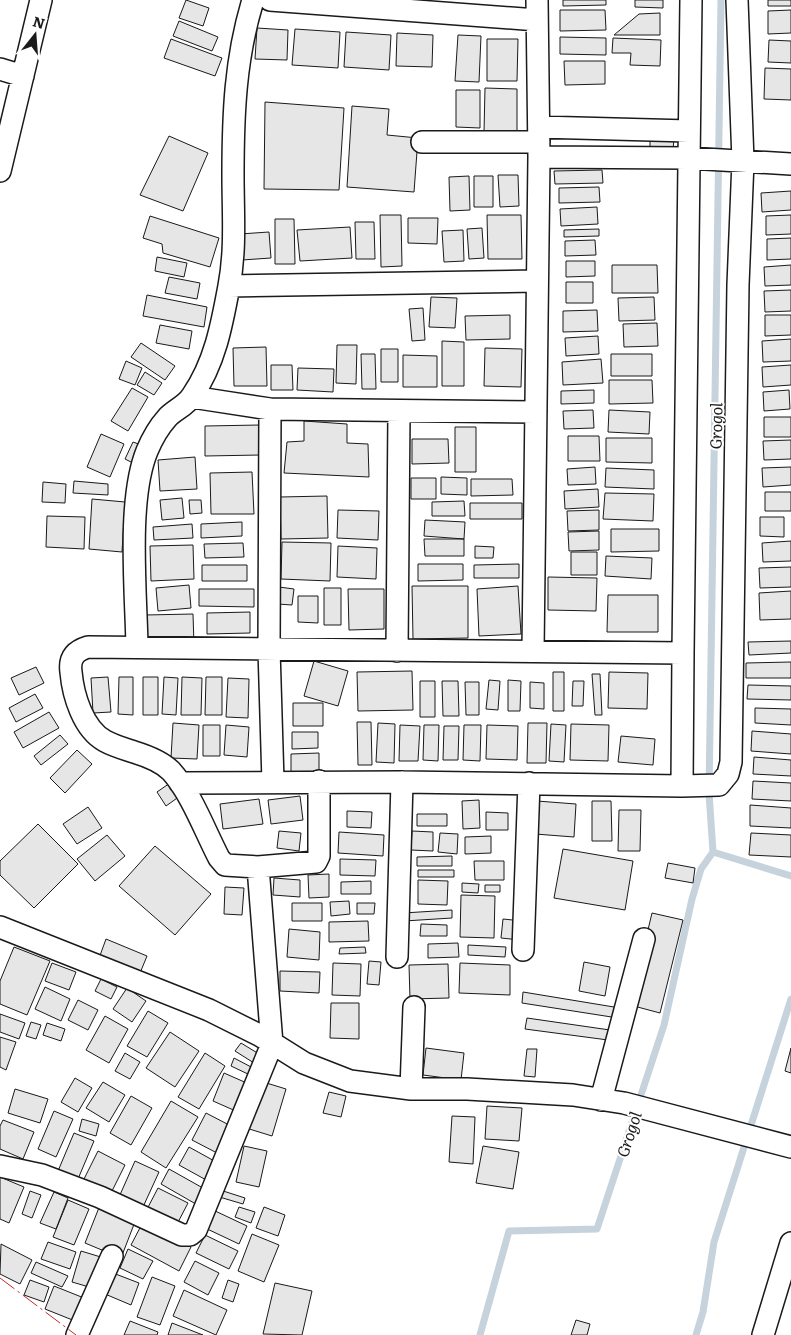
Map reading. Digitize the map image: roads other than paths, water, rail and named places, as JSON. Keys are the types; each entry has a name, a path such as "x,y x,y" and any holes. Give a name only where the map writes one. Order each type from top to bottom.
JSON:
{"street":[{"path":"0,171 41,0"},
{"path":"136,646 136,510 140,472 149,447 160,428 167,418 192,397 217,348 229,286 235,234 233,140 235,90 242,37 252,0"},
{"path":"270,0 537,10 539,142 533,651"},
{"path":"682,786 693,158 689,132 691,0"},
{"path":"180,783 319,781 529,782 710,786 722,783 725,779 731,762 739,162 737,0"},
{"path":"0,69 23,76"},
{"path":"422,142 539,142 689,132"},
{"path":"539,142 693,158 791,164"},
{"path":"229,286 538,282"},
{"path":"192,397 270,408 399,412 536,412"},
{"path":"270,408 270,649 273,782"},
{"path":"397,651 399,412"},
{"path":"319,781 318,860 258,867 231,866 221,861 180,783 161,763 106,741 96,734 84,718 76,698 70,667 75,652 88,647 136,646 397,651 683,653"},
{"path":"397,957 402,782"},
{"path":"523,950 529,782"},
{"path":"0,1166 42,1175 123,1206 182,1235 190,1235 196,1230 272,1044 258,867"},
{"path":"0,927 209,1010 331,1076 369,1085 411,1089 494,1090 624,1103 791,1147"},
{"path":"601,1100 644,939"},
{"path":"411,1089 414,1007"},
{"path":"763,1335 791,1243"},
{"path":"77,1335 112,1256"}],"waterway":[{"name":"Grogol","path":"721,0 709,793 713,852 791,876"},
{"name":"Grogol","path":"480,1335 509,1231 597,1229 664,1025 692,899 701,869 713,852"},
{"name":"Grogol","path":"696,1335 703,1312 714,1242 791,999"}]}
